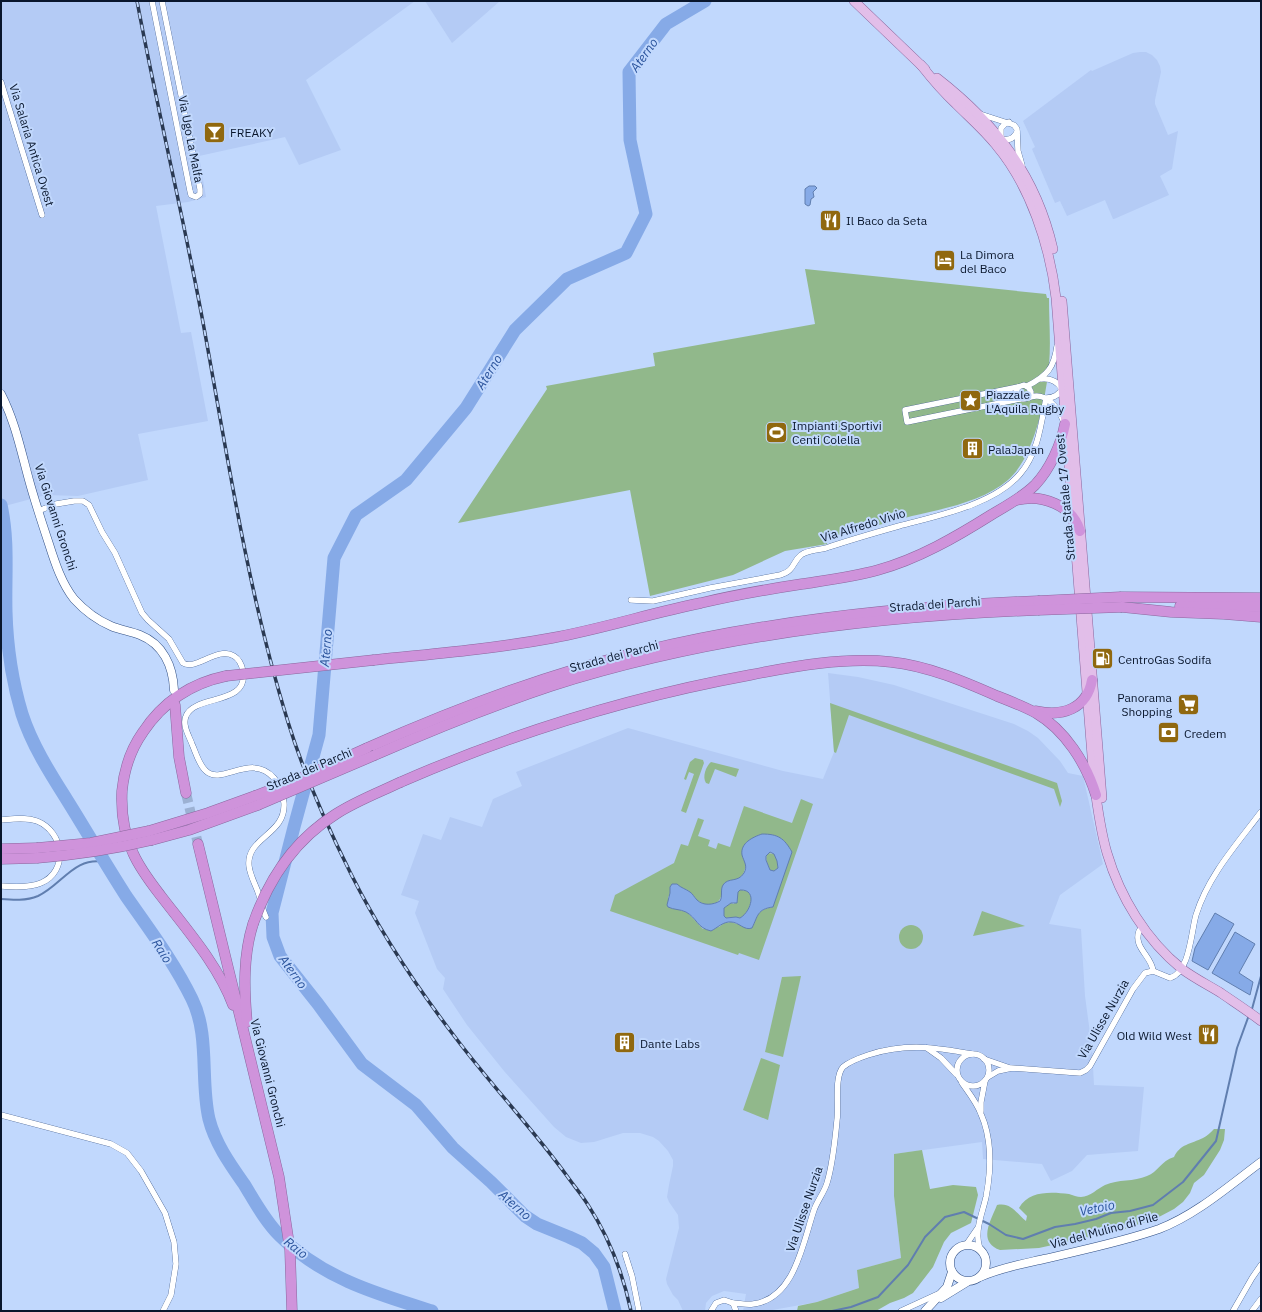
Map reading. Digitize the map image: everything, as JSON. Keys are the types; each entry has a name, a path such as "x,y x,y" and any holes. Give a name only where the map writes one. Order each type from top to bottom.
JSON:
{"highway":[{"path":"252,1062 222,981 203,952 144,873 133,854 126,832 122,807 123,787 128,762 136,741 148,724 163,708 180,695 203,683 226,676 505,646 549,639 700,603 872,572 898,563 945,542 1012,502 1034,486 1044,473 1057,448 1065,424"},
{"path":"1012,502 1028,498 1047,500 1059,505 1072,516 1080,531"},
{"name":"Strada dei Parchi","path":"1,849 37,853 92,852 151,835 190,830 256,801 294,781 371,751 432,720 504,692 638,652 701,638 770,625 856,614 920,608 1261,598"},
{"path":"1122,602 1171,612 1224,614 1261,618"},
{"name":"Strada dei Parchi","path":"1122,602 1186,606 1261,607"},
{"path":"252,1062 245,1005 247,949 253,924 262,898 274,877 291,853 308,836 339,812 448,762 567,719 667,692 765,672 816,664 872,661 892,662 912,665 958,679 1028,709 1046,720 1066,739 1086,770 1096,795"},
{"path":"1028,709 1042,712 1063,713 1075,707 1087,695 1092,680"},
{"path":"175,705 179,757 186,793"},
{"name":"Via Giovanni Gronchi","path":"198,844 276,1160 290,1250 292,1311"},
{"name":"Strada dei Parchi","path":"1,859 37,853"}],"main road":[{"name":"Strada Statale 17 Ovest","path":"854,1 921,65 975,111 1000,138 1016,161 1030,186 1046,225 1056,263 1062,307 1092,680 1105,820 1116,866 1141,924"},
{"name":"Strada Statale 17 Ovest","path":"921,65 941,89 997,146 1010,165 1030,203 1048,251 1053,278 1058,333 1096,795 1102,833 1109,858 1121,889 1141,924 1164,952 1181,968 1195,978 1260,1020"}],"street":[{"name":"Via Ugo La Malfa","path":"152,1 190,191 191,195 196,197 199,195 200,191 162,1"},
{"name":"Via Salaria Antica Ovest","path":"1,82 42,215"},
{"path":"975,111 1014,125 1017,132 1019,155 1030,186"},
{"path":"1009,122 1004,124 1001,128 1000,138 1010,165"},
{"path":"976,124 988,132 1006,140 1012,138 1017,132"},
{"path":"1058,333 1054,363 1050,370 1040,379 1027,386 1022,385 905,410 908,422 1020,399 1025,400 1035,396 1046,398 1056,395 1062,389 1068,377"},
{"path":"1040,379 1054,381 1062,389 1070,406"},
{"path":"1027,386 1031,392 1028,398"},
{"path":"1018,387 1016,392 1020,399"},
{"name":"Via Giovanni Gronchi","path":"1,394 12,418 38,511 60,574 72,595 97,619 111,626 144,637 158,646 166,657 171,669 174,690"},
{"path":"1046,398 1058,409 1065,424"},
{"name":"Via Alfredo Vivio","path":"631,600 653,602 710,588 780,575 791,570 798,558 806,552 826,548 868,534 980,502 1012,482 1024,469 1031,458 1038,441 1046,398"},
{"path":"38,511 56,504 68,502 80,501 87,504 91,508 102,532 115,553 142,613 169,639 183,663 186,665 191,665 212,656 224,654 234,655 240,662 244,677 238,689 227,696 193,708 186,715 186,726 201,764 207,772 218,775 246,768 256,768 272,776 280,788 284,803 281,820 276,827 259,842 249,861 250,872 266,917"},
{"path":"1141,924 1138,932 1138,938 1141,949 1151,962 1153,970 1170,978 1178,974 1187,956 1196,917 1205,895 1229,855 1261,812"},
{"path":"1,820 28,819 44,824 54,835 60,855 60,863 57,869 50,877 40,883 29,886 1,886"},
{"name":"Via Ulisse Nurzia","path":"984,1059 1012,1068 1080,1073 1086,1070 1090,1066 1138,981 1145,973 1153,970"},
{"path":"923,1046 942,1058 957,1075 981,1114"},
{"name":"Via Ulisse Nurzia","path":"711,1311 715,1304 720,1301 726,1300 732,1303 752,1304 768,1299 784,1286 795,1267 804,1246 814,1210 826,1184 832,1163 838,1118 838,1078 840,1071 851,1062 881,1051 898,1048 923,1046 972,1054"},
{"path":"925,1311 967,1282 976,1280 980,1277 983,1274 986,1264 978,1242 978,1227 989,1181 987,1136 981,1114 981,1102 989,1067 980,1056 972,1054 967,1055 959,1061 956,1070 957,1075"},
{"name":"Via Ulisse Nurzia","path":"986,1079 998,1072 1012,1068"},
{"path":"962,1083 971,1087 981,1084 986,1079"},
{"path":"1,1115 111,1144 127,1153 141,1171 165,1213 174,1242 176,1264 170,1295 163,1311"},
{"name":"Via del Mulino di Pile","path":"980,1277 1006,1267 1116,1241 1173,1223 1198,1208 1261,1162"},
{"path":"967,1282 961,1280 952,1272 950,1267 952,1255 968,1242 978,1227"},
{"path":"968,1242 983,1253 994,1264 1006,1267"},
{"path":"625,1254 632,1276 639,1311"},
{"path":"1233,1311 1261,1265"},
{"path":"932,1305 949,1282 952,1272"},
{"path":"901,1311 929,1299 944,1290"},
{"path":"1252,1311 1261,1298"},
{"path":"732,1303 736,1311"}],"shaded area":[{"path":"1,1 415,1 306,80 341,150 299,165 285,137 199,156 206,197 188,202 156,206 181,333 191,332 208,421 138,434 148,480 78,496 46,495 1,507"},
{"path":"425,1 500,1 452,43"},
{"path":"1146,52 1152,55 1160,66 1161,72 1155,104 1168,135 1178,131 1172,169 1160,176 1169,195 1114,219 1105,200 1067,216 1060,201 1055,203 1032,149 1035,147 1023,121 1091,70 1092,71 1133,53"},
{"path":"809,186 815,186 817,188 813,192 814,197 811,199 810,205 808,206 805,204 805,189"},
{"path":"828,673 858,677 894,685 1014,724 1038,738 1060,761 1068,773 1083,776 1103,864 1060,895 1049,924 1081,929 1085,996 1092,1048 1094,1085 1144,1087 1138,1151 1087,1155 1072,1171 1051,1181 1042,1164 983,1159 982,1142 894,1154 894,1196 901,1258 858,1270 859,1288 817,1302 767,1311 743,1311 746,1294 724,1291 712,1296 706,1303 705,1311 683,1311 678,1300 673,1295 667,1284 666,1279 679,1228 678,1215 667,1197 673,1166 673,1160 668,1151 653,1137 640,1133 623,1133 594,1142 581,1143 566,1137 554,1127 504,1071 467,1025 443,989 445,978 437,969 415,913 419,901 401,895 423,834 441,840 450,817 482,827 493,799 522,786 516,772 628,728 783,771 823,779 834,752"},
{"path":"762,834 768,834 780,838 786,843 792,852 773,907 761,911 752,928 749,929 734,922 728,922 711,931 706,930 690,914 682,910 668,907 670,887 672,884 677,884 688,891 699,902 711,904 720,901 723,885 728,881 739,878 745,871 746,868 742,855 743,847 748,841","holes":["770,852 774,854 777,861 778,868 774,871 770,870 766,860 766,856","740,890 749,893 751,897 750,906 740,918 726,918 724,916 724,908 731,903 737,903 738,892"]},
{"path":"1215,913 1234,924 1208,970 1192,961 1195,948"},
{"path":"1235,932 1255,944 1239,973 1253,982 1250,995 1212,973"}],"green space":[{"name":"Impianti Sportivi Centi Colella","path":"805,269 1046,294 1047,298 1049,298 1050,348 1042,410 1032,443 1017,470 1008,480 987,494 963,503 827,538 827,544 785,551 733,575 650,596 630,490 458,523 547,389 546,386 655,366 653,353 815,324"},
{"path":"830,703 1057,783 1062,801 1060,807 1054,789 849,715 836,753 834,752"},
{"path":"695,758 703,760 704,763 686,813 681,811 694,774 689,772 686,780 684,779 690,762"},
{"path":"711,762 739,769 736,777 715,769 709,784 706,783 704,778 705,772"},
{"path":"801,799 813,804 759,960 739,953 738,955 610,911 615,895 674,863 681,844 688,846 698,818 704,820 698,836 710,840 708,846 716,849 718,843 730,847 744,806 792,823","holes":["784,840 773,907 760,912 754,924 737,924 731,922 724,923 719,927 703,929 688,913 678,909 668,898 670,893 679,889 685,889 702,903 709,905 715,903 720,899 721,892 730,881 740,878 745,869 745,862"]},
{"path":"768,853 774,854 777,859 778,868 774,871 770,870 767,863 766,857"},
{"path":"740,890 749,893 751,897 750,906 740,918 726,918 724,916 724,908 731,903 734,904"},
{"path":"982,911 1025,926 973,936"},
{"path":"911,925 919,929 923,937 919,945 911,949 903,945 899,937 903,929"},
{"path":"801,976 783,1057 765,1052 782,977"},
{"path":"761,1058 780,1065 768,1120 743,1110"},
{"path":"1214,1129 1225,1129 1224,1140 1220,1150 1204,1175 1194,1183 1190,1193 1183,1202 1174,1209 1157,1218 1125,1229 1039,1248 1000,1250 989,1242 987,1236 989,1224 997,1205 1002,1204 1010,1207 1026,1221 1027,1216 1019,1208 1023,1202 1035,1195 1062,1193 1084,1197 1110,1183 1142,1178 1151,1174 1166,1161 1174,1157 1179,1149 1199,1140"},
{"path":"922,1150 930,1189 953,1185 976,1187 978,1195 971,1223 951,1233 944,1242 933,1267 913,1293 904,1298 890,1303 876,1311 797,1311 798,1306 817,1302 859,1288 857,1270 901,1258 894,1196 894,1154"}],"waterway":[{"name":"Aterno","path":"615,1311 604,1267 594,1253 582,1243 537,1224 525,1216 491,1182 453,1148 416,1105 362,1064 318,1004 280,956 273,937 272,913 319,735 334,558 356,515 406,480 466,408 515,330 567,279 626,253 646,214 630,140 629,72 666,24 705,1"},
{"name":"Raio","path":"1,505 6,545 6,612 8,638 13,676 22,714 36,748 48,769 126,896 169,959 192,999 198,1013 201,1028 206,1104 209,1119 219,1145 265,1218 280,1236 296,1251 332,1274 351,1283 432,1311"},
{"path":"1,899 15,900 33,898 46,891 77,867 94,861 105,862"},
{"name":"Vetoio","path":"1252,1009 1261,976"},
{"name":"Vetoio","path":"832,1311 851,1307 878,1297 908,1265 925,1237 945,1217 964,1212 989,1224 1006,1235 1023,1239 1055,1227 1075,1224 1096,1219 1111,1213 1130,1211 1153,1205 1183,1182 1216,1141 1237,1048 1249,1015"}],"tunnel":[{"path":"186,793 198,844"}],"railway":[{"path":"137,1 202,317 229,470 249,571 274,672 301,761 316,800 342,856 362,896 386,938 426,998 455,1037 554,1158 596,1217 614,1256 624,1283 631,1311"}],"place":[{"name":"FREAKY","path":"214,132"},
{"name":"Il Baco da Seta","path":"830,220"},
{"name":"La Dimora del Baco","path":"944,261"},
{"name":"Piazzale L'Aquila Rugby","path":"971,401"},
{"name":"Impianti Sportivi Centi Colella","path":"777,432"},
{"name":"PalaJapan","path":"973,449"},
{"name":"CentroGas Sodifa","path":"1103,659"},
{"name":"Panorama Shopping","path":"1188,704"},
{"name":"Credem","path":"1168,733"},
{"name":"Old Wild West","path":"1208,1035"},
{"name":"Dante Labs","path":"624,1043"}]}
